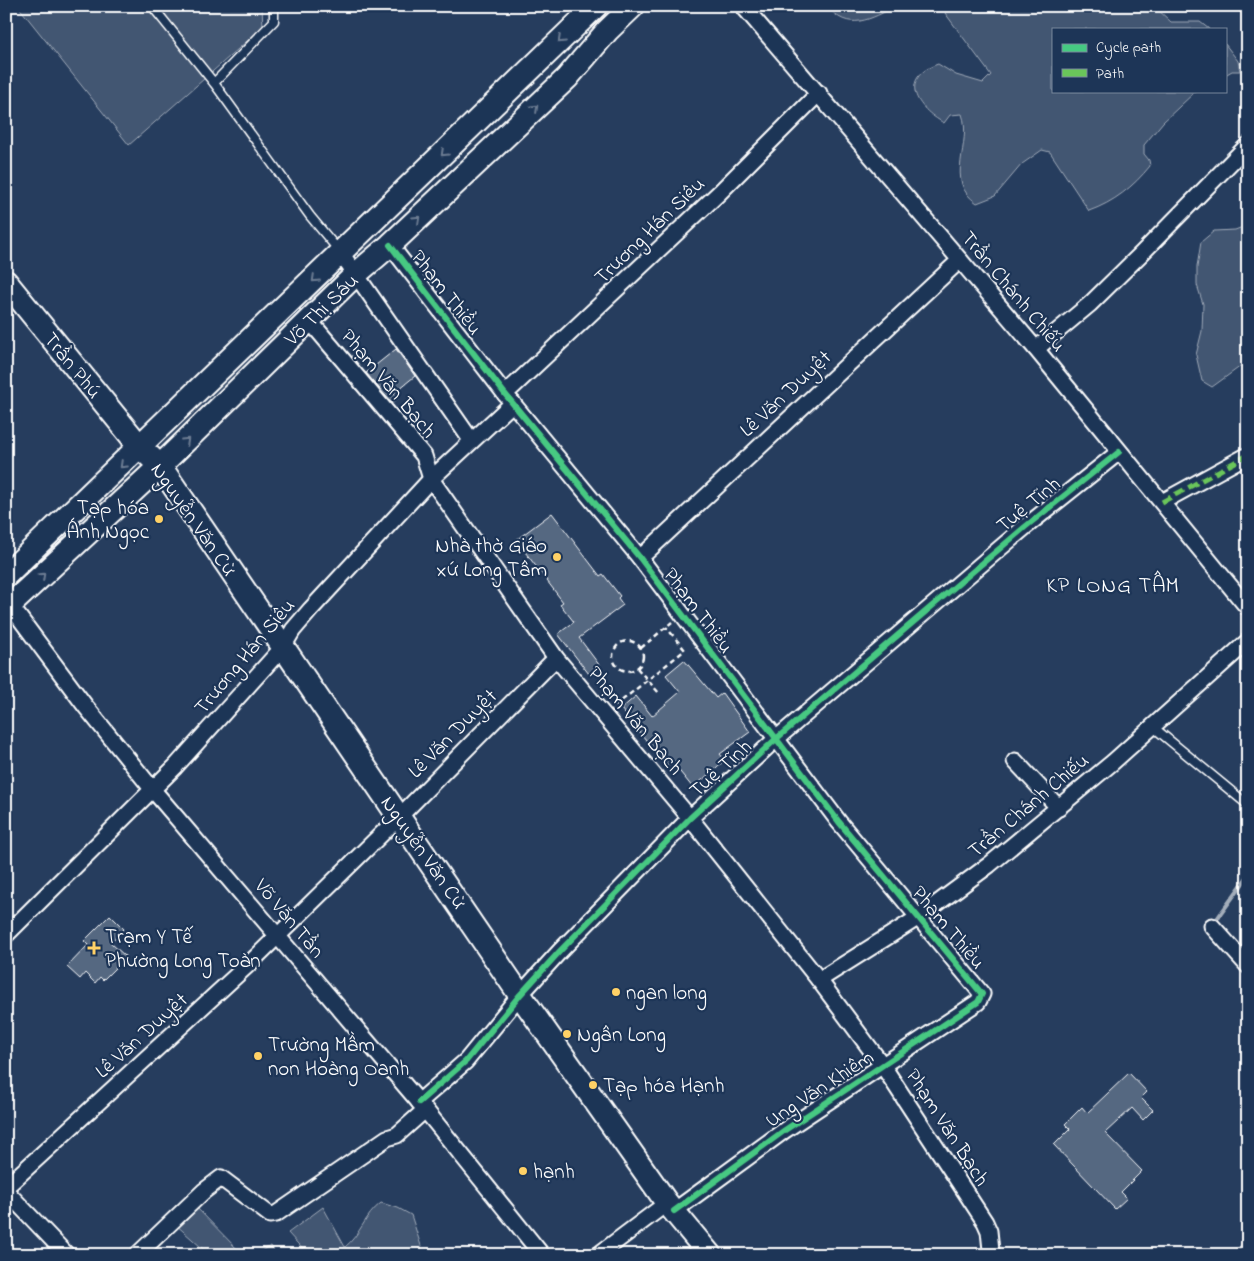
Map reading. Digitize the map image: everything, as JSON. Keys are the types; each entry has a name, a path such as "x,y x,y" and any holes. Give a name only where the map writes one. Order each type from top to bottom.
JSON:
{"main road":[{"name":"Võ Thị Sáu","path":"6,576 596,6"},
{"name":"Võ Thị Sáu","path":"8,607 160,466 355,274 390,245 567,78 607,31 633,6"},
{"name":"Trần Phú","path":"6,282 140,448"},
{"name":"Nguyễn Văn Cừ","path":"140,448 160,466 520,995 671,1207 710,1255"}],"street":[{"name":"Trần Chánh Chiếu","path":"743,6 1036,349 1248,608"},
{"name":"Trương Hán Siêu","path":"6,935 153,790 283,647 293,630 311,609 509,398 819,93"},
{"path":"1036,349 1090,304 1142,254 1248,145"},
{"name":"Phạm Thiều","path":"390,245 509,398 640,558 839,822 982,994"},
{"path":"341,253 471,440"},
{"name":"Lê Văn Duyệt","path":"640,558 960,260"},
{"name":"Phạm Văn Bạch","path":"309,320 424,456 431,479 556,658 690,818 819,980 882,1066 953,1172 989,1231 992,1250"},
{"name":"Tuệ Tĩnh","path":"136,1255 204,1191 221,1178 270,1215 276,1214 387,1138 397,1135 422,1106 466,1062 520,995 602,906 690,818 776,740 1025,527 1119,452"},
{"path":"1162,502 1248,456"},
{"name":"Võ Văn Tần","path":"8,607 153,790 422,1106 542,1255"},
{"name":"Trần Chánh Chiếu","path":"819,980 919,917 962,887 1059,808 1248,640"},
{"name":"Lê Văn Duyệt","path":"6,1187 196,1015 399,817 556,658"},
{"path":"1015,761 1059,808"},
{"path":"1212,926 1248,966"},
{"name":"Ung Văn Khiêm","path":"598,1255 978,1002 982,994"},
{"path":"6,1191 67,1255"}],"lane":[{"path":"152,6 214,83 310,216 341,253"},
{"path":"214,83 274,21 274,6"},
{"path":"1152,726 1248,805"}],"path":[{"path":"640,648 674,620"},
{"path":"604,715 685,650 666,627"},
{"path":"627,641 636,643 640,648 642,660 637,668 628,670 619,667 614,654 618,645 627,641"},
{"path":"637,668 659,693"}],"shaded area":[{"path":"18,6 262,6 263,27 129,145"},
{"path":"827,6 896,6 869,19 851,21 835,14"},
{"path":"949,6 1154,6 1171,22 1200,22 1208,28 1052,28 1052,92 1195,92 1163,122 1144,145 1144,154 1149,160 1150,166 1137,181 1107,203 1089,211 1050,152 1042,150 1022,164 995,196 977,203 967,194 962,184 960,173 964,137 962,114 950,115 944,123 926,109 915,93 918,77 926,70 938,64 956,75 983,83 991,75 945,13"},
{"path":"1226,45 1238,61 1240,71 1232,71 1226,74"},
{"path":"1248,225 1248,356 1241,366 1212,387 1202,381 1196,355 1202,331 1203,304 1197,285 1197,267 1201,242 1214,231 1235,230"},
{"path":"381,1203 398,1208 411,1215 424,1255 308,1255 288,1233 323,1207 345,1247 370,1214"},
{"path":"195,1206 243,1255 210,1255 175,1224"},
{"path":"271,1246 277,1255 252,1255"}],"building":[{"path":"396,349 415,376 394,393 398,398 392,403 366,373"},
{"name":"Nhà thờ Giáo xứ Long Tâm","path":"552,513 600,576 603,574 620,596 618,598 623,605 579,638 600,666 589,674 558,634 574,622 560,604 563,602 516,540"},
{"path":"684,660 716,698 722,693 750,732 720,754 725,760 693,788 672,762 667,766 621,709 636,696 652,716 680,692 666,675"},
{"path":"110,915 124,929 111,943 126,957 103,980 100,977 95,983 85,973 80,979 67,967 88,945 84,941"},
{"path":"1129,1073 1147,1092 1141,1098 1153,1110 1143,1120 1132,1108 1105,1133 1142,1171 1121,1192 1127,1198 1115,1209 1054,1145 1070,1129 1065,1124 1082,1107 1087,1113"},
{"path":"1248,1239 1248,1255 1230,1255"}],"waterway":[{"path":"1214,923 1248,876"}],"marked path":[{"path":"1162,502 1248,455"}],"cycle path":[{"path":"390,245 505,394 640,558 839,822 982,994 978,1002 785,1130 674,1211"},
{"path":"419,1102 466,1061 520,995 560,951 690,818 776,739 1025,527 1119,452"}],"place":[{"name":"Tạp hóa Ánh Ngọc","path":"159,519"},
{"name":"Nhà thờ Giáo xứ Long Tâm","path":"557,557"},
{"name":"Trạm Y Tế Phường Long Toàn","path":"94,948"},
{"name":"ngan long","path":"616,992"},
{"name":"Ngân Long","path":"567,1034"},
{"name":"Trường Mầm non Hoàng Oanh","path":"258,1056"},
{"name":"Tạp hóa Hạnh","path":"593,1085"},
{"name":"hạnh","path":"523,1171"}],"district":[{"name":"KP LONG TÂM","path":"1113,584"}]}
